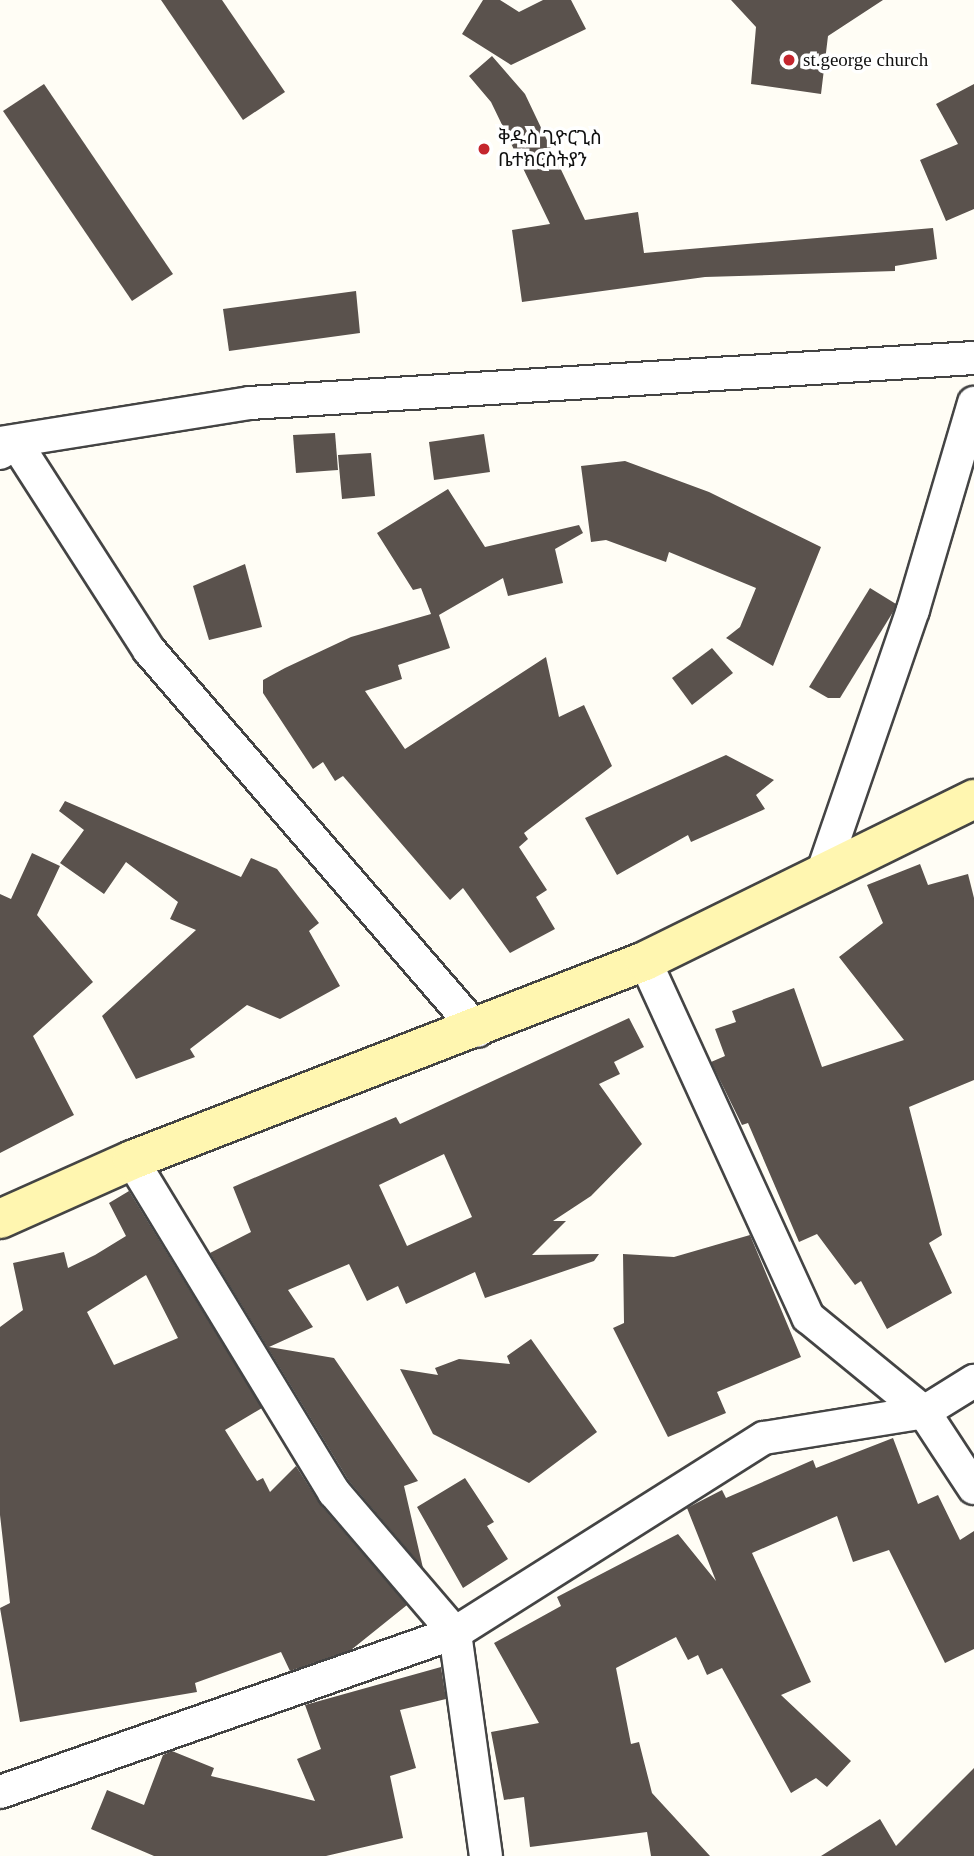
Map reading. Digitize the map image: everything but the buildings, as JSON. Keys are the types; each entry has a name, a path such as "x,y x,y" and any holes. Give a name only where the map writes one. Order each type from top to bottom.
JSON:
{"street":[{"path":"478,1031 149,650 5,446 250,403 974,358"},
{"path":"821,877 913,610 974,403"},
{"path":"0,1219 132,1160 478,1031 645,961 821,877 974,799"},
{"path":"645,961 808,1317 924,1412 974,1488"},
{"path":"132,1160 334,1492 455,1633 486,1856"},
{"path":"0,1792 455,1633 764,1438 924,1412 974,1381"}],"place":[{"name":"st.george church","path":"789,60"},
{"name":"ቅዱስ ጊዮርጊስ ቤተክርስትያን","path":"484,149"}]}
